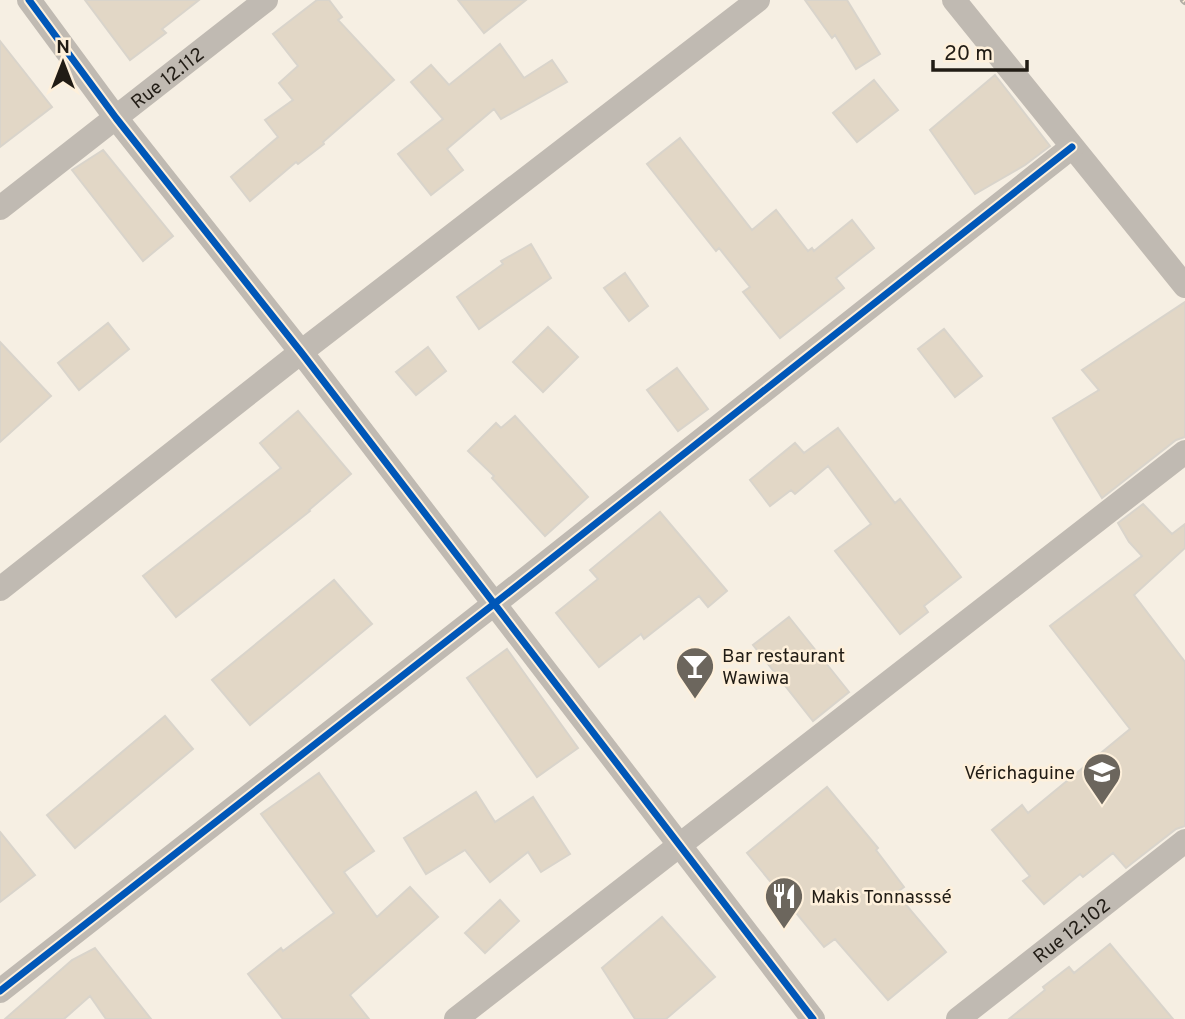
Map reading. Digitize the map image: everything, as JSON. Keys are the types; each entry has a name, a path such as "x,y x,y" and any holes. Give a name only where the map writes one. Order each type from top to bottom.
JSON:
{"street":[{"path":"29,0 116,118 301,352 813,1019"},
{"name":"Rue 12.112","path":"0,208 266,0"},
{"path":"0,589 301,352 758,0"},
{"path":"954,0 1185,286"},
{"path":"0,991 1072,147"},
{"path":"456,1019 1185,452"},
{"name":"Rue 12.102","path":"958,1019 1185,841"}],"building":[{"path":"85,0 199,0 162,29 166,33 130,60"},
{"path":"317,0 329,0 342,17 338,20 394,80 323,142 324,144 298,164 296,162 250,201 231,177 278,137 265,120 293,100 279,83 298,66 273,34"},
{"path":"458,0 526,0 484,33"},
{"path":"805,0 847,0 880,54 856,69 835,35 832,38"},
{"path":"0,41 52,107 0,147"},
{"path":"500,44 524,78 552,60 567,82 501,119 494,109 447,149 463,170 431,195 398,154 443,119 411,82 431,65 449,85"},
{"path":"995,75 1050,146 1025,165 975,194 930,130"},
{"path":"874,80 898,110 857,142 833,113"},
{"path":"680,138 752,230 776,210 808,251 812,248 814,251 852,220 874,248 836,278 844,288 780,338 743,292 750,287 719,248 716,251 647,164"},
{"path":"103,150 173,236 143,261 72,170"},
{"path":"531,244 551,278 479,329 457,297 503,264 501,261"},
{"path":"625,273 648,306 629,321 604,288"},
{"path":"1185,302 1185,437 1176,440 1102,498 1053,418 1099,390 1082,370"},
{"path":"108,323 129,349 79,390 58,363"},
{"path":"548,327 578,357 543,392 513,362"},
{"path":"944,329 982,376 955,397 918,349"},
{"path":"0,342 51,396 0,442"},
{"path":"428,347 446,371 416,395 396,372"},
{"path":"677,368 708,409 678,431 647,390"},
{"path":"298,411 351,474 310,511 176,617 143,576 281,468 260,443"},
{"path":"515,416 588,497 545,536 492,478 494,476 468,451 496,423 501,428"},
{"path":"838,428 895,503 900,499 961,577 924,606 928,612 900,634 835,551 871,524 828,466 795,494 791,490 770,506 750,480 795,443 804,453"},
{"path":"1143,504 1172,534 1185,524 1185,548 1134,595 1185,662 1185,826 1176,829 1126,868 1113,853 1083,877 1080,874 1044,904 1023,881 1030,876 992,830 1022,805 1028,813 1130,729 1050,626 1142,556 1129,542 1118,523"},
{"path":"660,512 727,591 708,607 699,596 644,639 641,634 599,667 556,613 598,579 590,570"},
{"path":"334,580 372,624 250,725 212,680"},
{"path":"789,617 849,692 813,721 753,645"},
{"path":"507,649 578,748 537,777 467,678"},
{"path":"165,716 193,749 75,848 47,815"},
{"path":"319,773 374,851 344,872 377,917 410,887 438,917 350,995 369,1019 283,1019 248,974 281,948 283,951 334,913 261,814"},
{"path":"827,787 878,848 876,850 904,887 896,893 946,952 888,1000 835,939 824,947 747,853"},
{"path":"476,792 495,822 533,797 570,854 541,872 528,852 490,882 465,850 426,874 404,838"},
{"path":"0,832 35,875 0,902"},
{"path":"500,900 519,921 485,953 465,933"},
{"path":"662,917 715,977 666,1019 635,1019 602,968"},
{"path":"1110,944 1173,1019 1009,1019 1069,967 1074,973"},
{"path":"95,948 151,1019 106,1019 90,996 64,1019 5,1019 72,960"}],"cycle path":[{"path":"29,0 116,118 301,352 813,1019"},
{"path":"0,991 1072,147"}],"place":[{"name":"Bar restaurant Wawiwa","path":"695,700"},
{"name":"Vérichaguine","path":"1102,806"},
{"name":"Makis Tonnasssé","path":"784,930"}]}
